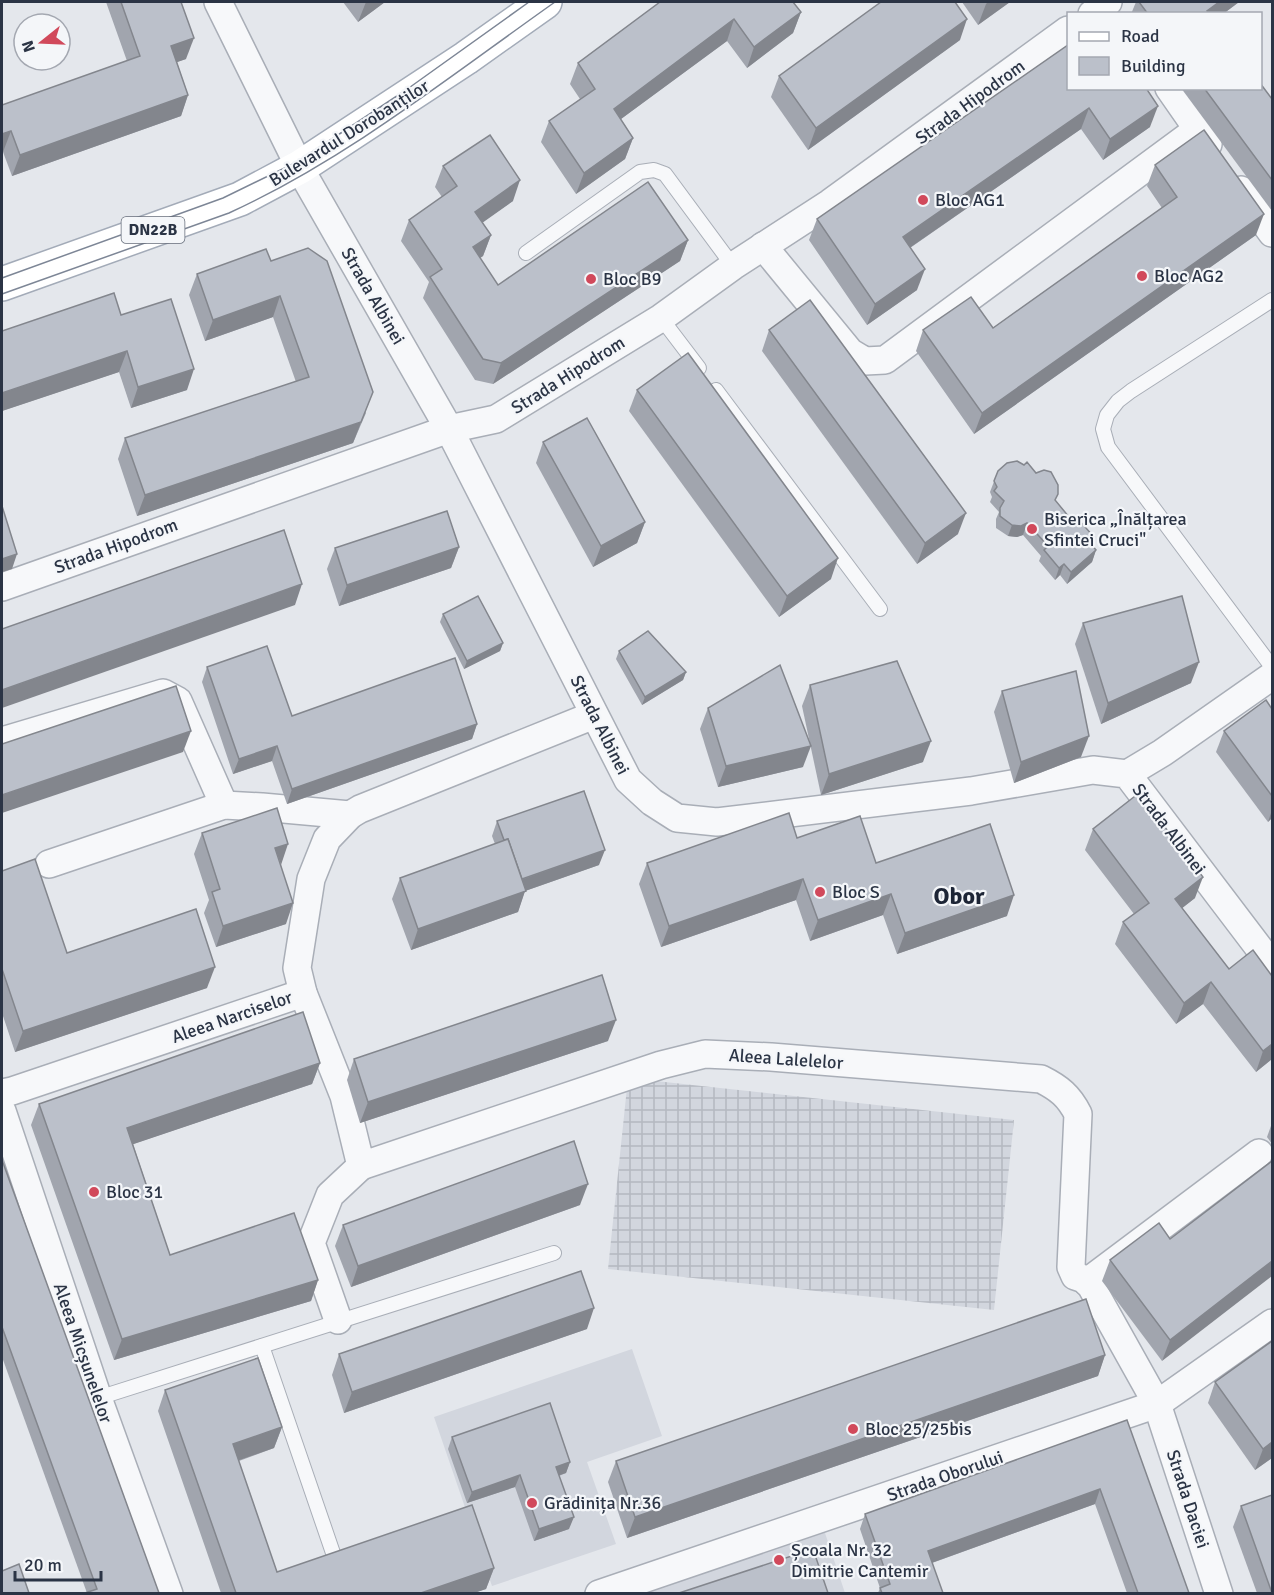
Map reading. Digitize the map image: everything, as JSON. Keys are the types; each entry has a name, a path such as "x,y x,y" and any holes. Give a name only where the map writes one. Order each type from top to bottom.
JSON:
{"main road":[{"name":"Bulevardul Dorobanților","path":"2,284 240,199 300,167 466,58 545,2"}],"street":[{"name":"Strada Albinei","path":"218,2 300,167 449,429 628,780 652,802 677,818 717,822 971,791 1093,770 1127,774 1272,965"},
{"path":"1095,12 1108,2"},
{"name":"Strada Hipodrom","path":"2,587 449,429 496,419 661,318 733,266 830,203 1067,31"},
{"path":"1170,90 1272,233"},
{"path":"763,246 850,352 865,361 885,360 1198,129"},
{"path":"1127,774 1162,753 1272,676"},
{"path":"2,741 163,693 177,701 224,806"},
{"name":"Aleea Narciselor","path":"2,1093 303,993 297,968 311,879 327,839 350,814 594,715"},
{"path":"49,864 224,806 350,814"},
{"path":"303,993 344,1096 361,1166 330,1195 311,1243 338,1320"},
{"name":"Aleea Lalelelor","path":"361,1166 661,1065 705,1054 771,1057 1041,1079 1056,1086 1070,1098 1078,1113 1071,1268 1075,1276 1084,1279 1091,1286 1157,1404"},
{"name":"Aleea Micșunelelor","path":"2,1111 98,1398 169,1593"},
{"path":"1087,1282 1259,1153"},
{"name":"Strada Oborului","path":"599,1593 1157,1404 1272,1323"},
{"name":"Strada Daciei","path":"1157,1404 1219,1593"}],"lane":[{"path":"526,253 640,172 654,171 665,174 733,266"},
{"path":"1272,300 1131,391 1107,415 1103,429 1108,447 1272,667"},
{"path":"661,318 880,609"},
{"path":"98,1398 554,1253"},
{"path":"262,1346 333,1553"}],"shaded area":[{"path":"628,1078 1014,1120 994,1310 608,1269"},
{"name":"Grădinița Nr.36","path":"632,1349 662,1436 587,1462 616,1544 492,1586 434,1417"},
{"name":"Școala Nr. 32 Dimitrie Cantemir","path":"823,1527 845,1593 624,1594"}],"building":[{"path":"121,2 181,2 194,38 171,46 188,95 20,155 11,131 2,134 2,105 140,56"},
{"path":"660,2 793,2 801,12 754,47 734,19 614,109 633,138 584,173 549,121 595,89 578,63"},
{"path":"881,2 955,2 967,19 816,128 779,76"},
{"path":"1139,2 1219,2 1208,12 1146,12"},
{"name":"Bloc AG1","path":"1067,46 1067,90 1147,90 1158,106 1110,139 1089,108 903,237 925,269 875,304 817,219"},
{"path":"1262,86 1272,99 1272,180 1205,90 1262,90"},
{"name":"Bloc AG2","path":"1204,130 1264,214 982,413 923,330 971,297 993,328 1177,197 1155,165"},
{"name":"Bloc B9","path":"490,135 520,180 475,212 491,235 473,247 498,285 648,182 688,240 501,363 483,359 430,277 442,269 409,220 457,186 443,166"},
{"path":"308,248 327,261 373,392 361,422 145,495 125,438 309,377 280,296 213,320 197,274 266,249 271,261"},
{"path":"114,293 121,315 171,299 194,369 138,387 127,351 2,393 2,331"},
{"path":"810,300 966,513 925,543 769,330"},
{"path":"688,353 838,558 787,596 637,390"},
{"path":"587,418 645,522 601,546 543,442"},
{"name":"Biserica „Înălțarea Sfintei Cruci\"","path":"1017,461 1024,465 1027,462 1036,473 1044,470 1051,472 1058,485 1055,500 1074,523 1078,519 1094,537 1089,542 1096,550 1071,572 1064,564 1059,568 1044,550 1048,546 1027,523 1021,526 1012,525 1000,516 1000,508 1004,501 994,491 997,487 994,481 998,471 1007,463"},
{"path":"2,506 17,554 2,559"},
{"path":"447,511 459,547 347,585 335,548"},
{"path":"284,530 302,584 2,690 2,629"},
{"path":"478,596 503,643 467,661 443,614"},
{"path":"1182,596 1199,662 1108,703 1083,623"},
{"path":"648,631 686,672 645,697 619,651"},
{"path":"267,646 292,716 455,658 477,724 292,789 277,746 239,759 207,667"},
{"path":"897,661 931,741 829,774 810,685"},
{"path":"780,665 811,746 726,766 708,708"},
{"path":"1076,671 1089,736 1021,762 1002,691"},
{"path":"176,686 191,731 2,795 2,744"},
{"path":"1266,700 1272,709 1272,796 1224,731"},
{"path":"584,791 605,850 522,879 508,839 504,840 497,821"},
{"path":"1139,793 1203,877 1175,899 1229,969 1253,950 1272,976 1272,1044 1263,1051 1211,982 1184,1003 1123,922 1149,903 1093,829"},
{"path":"277,808 288,844 275,848 293,903 223,926 212,892 220,889 202,833"},
{"name":"Bloc S","path":"789,813 797,838 860,816 876,863 990,824 1014,895 905,933 891,894 818,920 803,879 669,926 647,863"},
{"path":"508,839 526,891 418,929 400,878"},
{"path":"35,859 67,953 196,909 215,967 23,1031 2,969 2,871"},
{"path":"602,975 616,1020 368,1102 354,1059"},
{"name":"Bloc 31","path":"303,1012 320,1063 127,1128 170,1255 294,1213 318,1280 122,1339 39,1104"},
{"path":"574,1141 588,1184 358,1266 343,1225"},
{"path":"2,1160 159,1593 85,1593 97,1589 2,1327"},
{"path":"1272,1161 1272,1261 1170,1340 1110,1260 1159,1223 1170,1239"},
{"path":"581,1271 594,1308 352,1392 339,1354"},
{"name":"Bloc 25/25bis","path":"1086,1299 1105,1355 635,1517 616,1461"},
{"path":"1272,1341 1272,1442 1263,1449 1215,1382"},
{"path":"258,1358 282,1427 233,1444 277,1572 472,1505 494,1568 421,1593 236,1593 165,1390"},
{"path":"550,1403 570,1462 556,1467 574,1517 539,1529 520,1475 472,1492 452,1437"},
{"path":"1127,1420 1189,1593 1138,1593 1100,1489 928,1551 943,1593 882,1593 880,1588 890,1584 865,1514"},
{"path":"1272,1495 1272,1593 1241,1506"},
{"path":"813,1549 828,1593 679,1593"},
{"path":"19,1564 29,1593 2,1593 2,1571"}],"tram line":[{"path":"2,278 223,198 297,162 406,90 529,2"},
{"path":"2,294 229,213 273,191 315,168 397,115 555,2"}],"place":[{"name":"Bloc AG1","path":"923,200"},
{"name":"Bloc AG2","path":"1142,276"},
{"name":"Bloc B9","path":"591,279"},
{"name":"Biserica „Înălțarea Sfintei Cruci\"","path":"1032,529"},
{"name":"Bloc S","path":"820,892"},
{"name":"Bloc 31","path":"94,1192"},
{"name":"Bloc 25/25bis","path":"853,1429"},
{"name":"Grădinița Nr.36","path":"532,1503"},
{"name":"Școala Nr. 32 Dimitrie Cantemir","path":"779,1560"}],"district":[{"name":"Obor","path":"959,896"}]}
